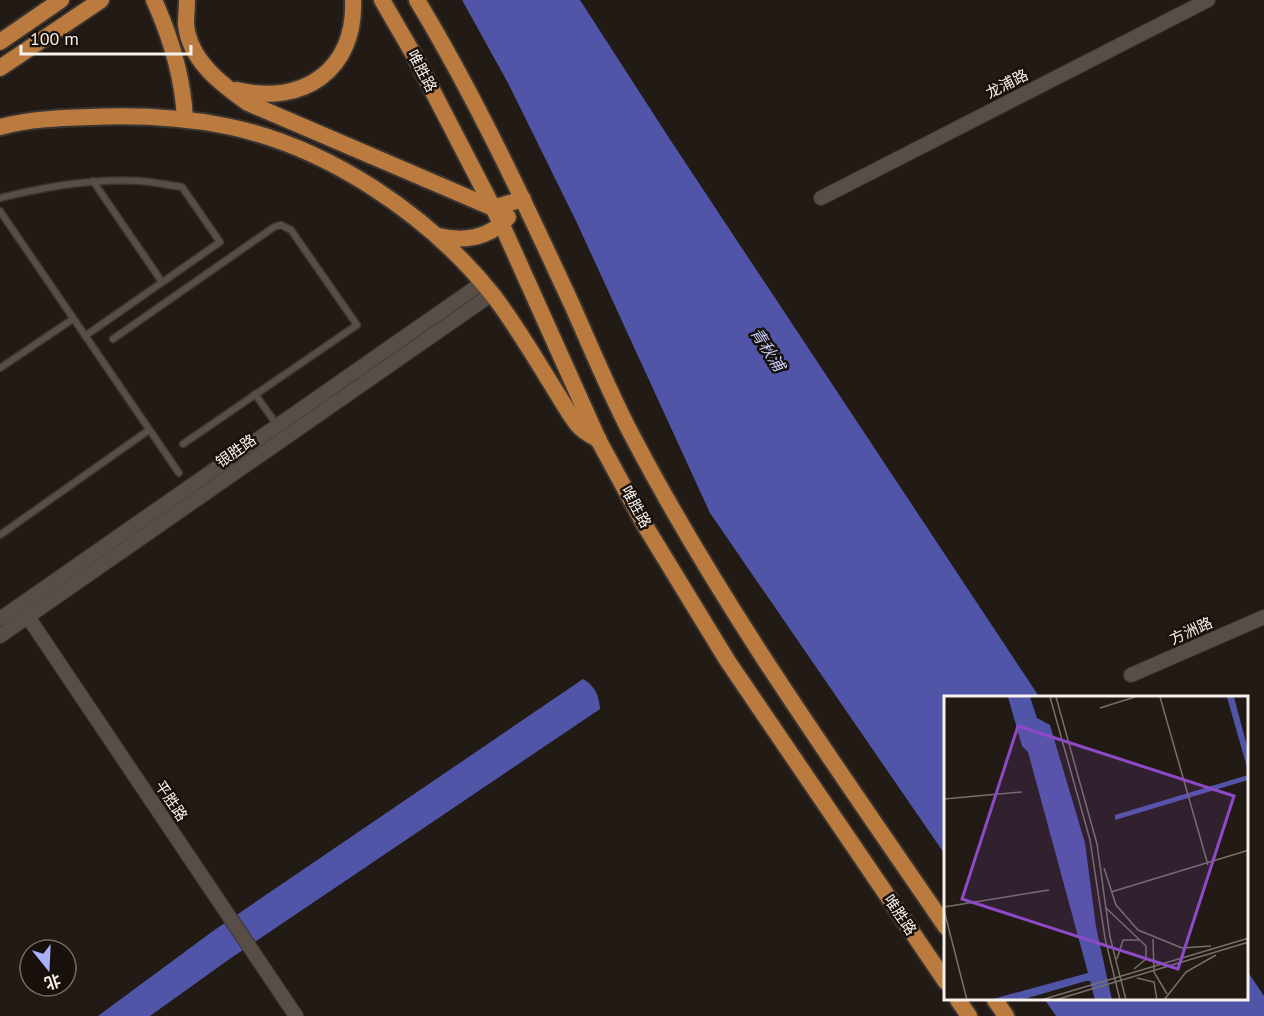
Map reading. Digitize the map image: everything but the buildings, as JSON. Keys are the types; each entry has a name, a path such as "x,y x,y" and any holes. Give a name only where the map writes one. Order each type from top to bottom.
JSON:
{"main road":[{"path":"0,42 61,0"},
{"path":"0,68 100,0"},
{"path":"154,0 172,46 178,69 184,94 185,119"},
{"path":"187,0 186,25 194,48 206,69 226,88 248,103 493,208 523,199"},
{"path":"226,88 258,95 278,94 312,84 326,74 339,60 348,43 354,19 353,0"},
{"name":"唯胜路","path":"382,0 415,57 502,225 599,441 644,524 727,660 944,979"},
{"name":"唯胜路","path":"417,0 441,39 523,199 634,440 687,538 747,634 944,924"},
{"path":"0,127 49,119 120,116 185,119 228,126 276,140 343,170 389,198 438,236 487,289 513,323 578,426 599,441"},
{"path":"438,236 456,240 476,237 502,225 523,199"},
{"path":"959,1001 969,1016"},
{"path":"996,1001 1006,1016"}],"street":[{"name":"龙浦路","path":"821,198 1208,0"},
{"name":"银胜路","path":"0,619 277,425 487,289"},
{"name":"银胜路","path":"0,636 487,289"},
{"name":"平胜路","path":"19,605 296,1016"},
{"name":"方洲路","path":"1131,675 1264,617"}],"lane":[{"path":"0,198 32,190 93,181 140,181 182,187 220,242 85,336"},
{"path":"93,181 162,282"},
{"path":"0,211 179,473"},
{"path":"113,339 274,227 281,225 287,226 357,325 183,444"},
{"path":"0,368 74,319"},
{"path":"255,394 277,425"},
{"path":"0,535 149,430"}],"water":[{"name":"青秋浦","path":"462,0 580,0 1039,696 944,696 944,853 710,513 577,223 508,83"},
{"path":"583,679 596,691 600,709 231,958 150,1016 98,1016 213,931"},
{"path":"1249,974 1264,996 1264,1016 1056,1016 1046,1001 1249,1001"}]}
